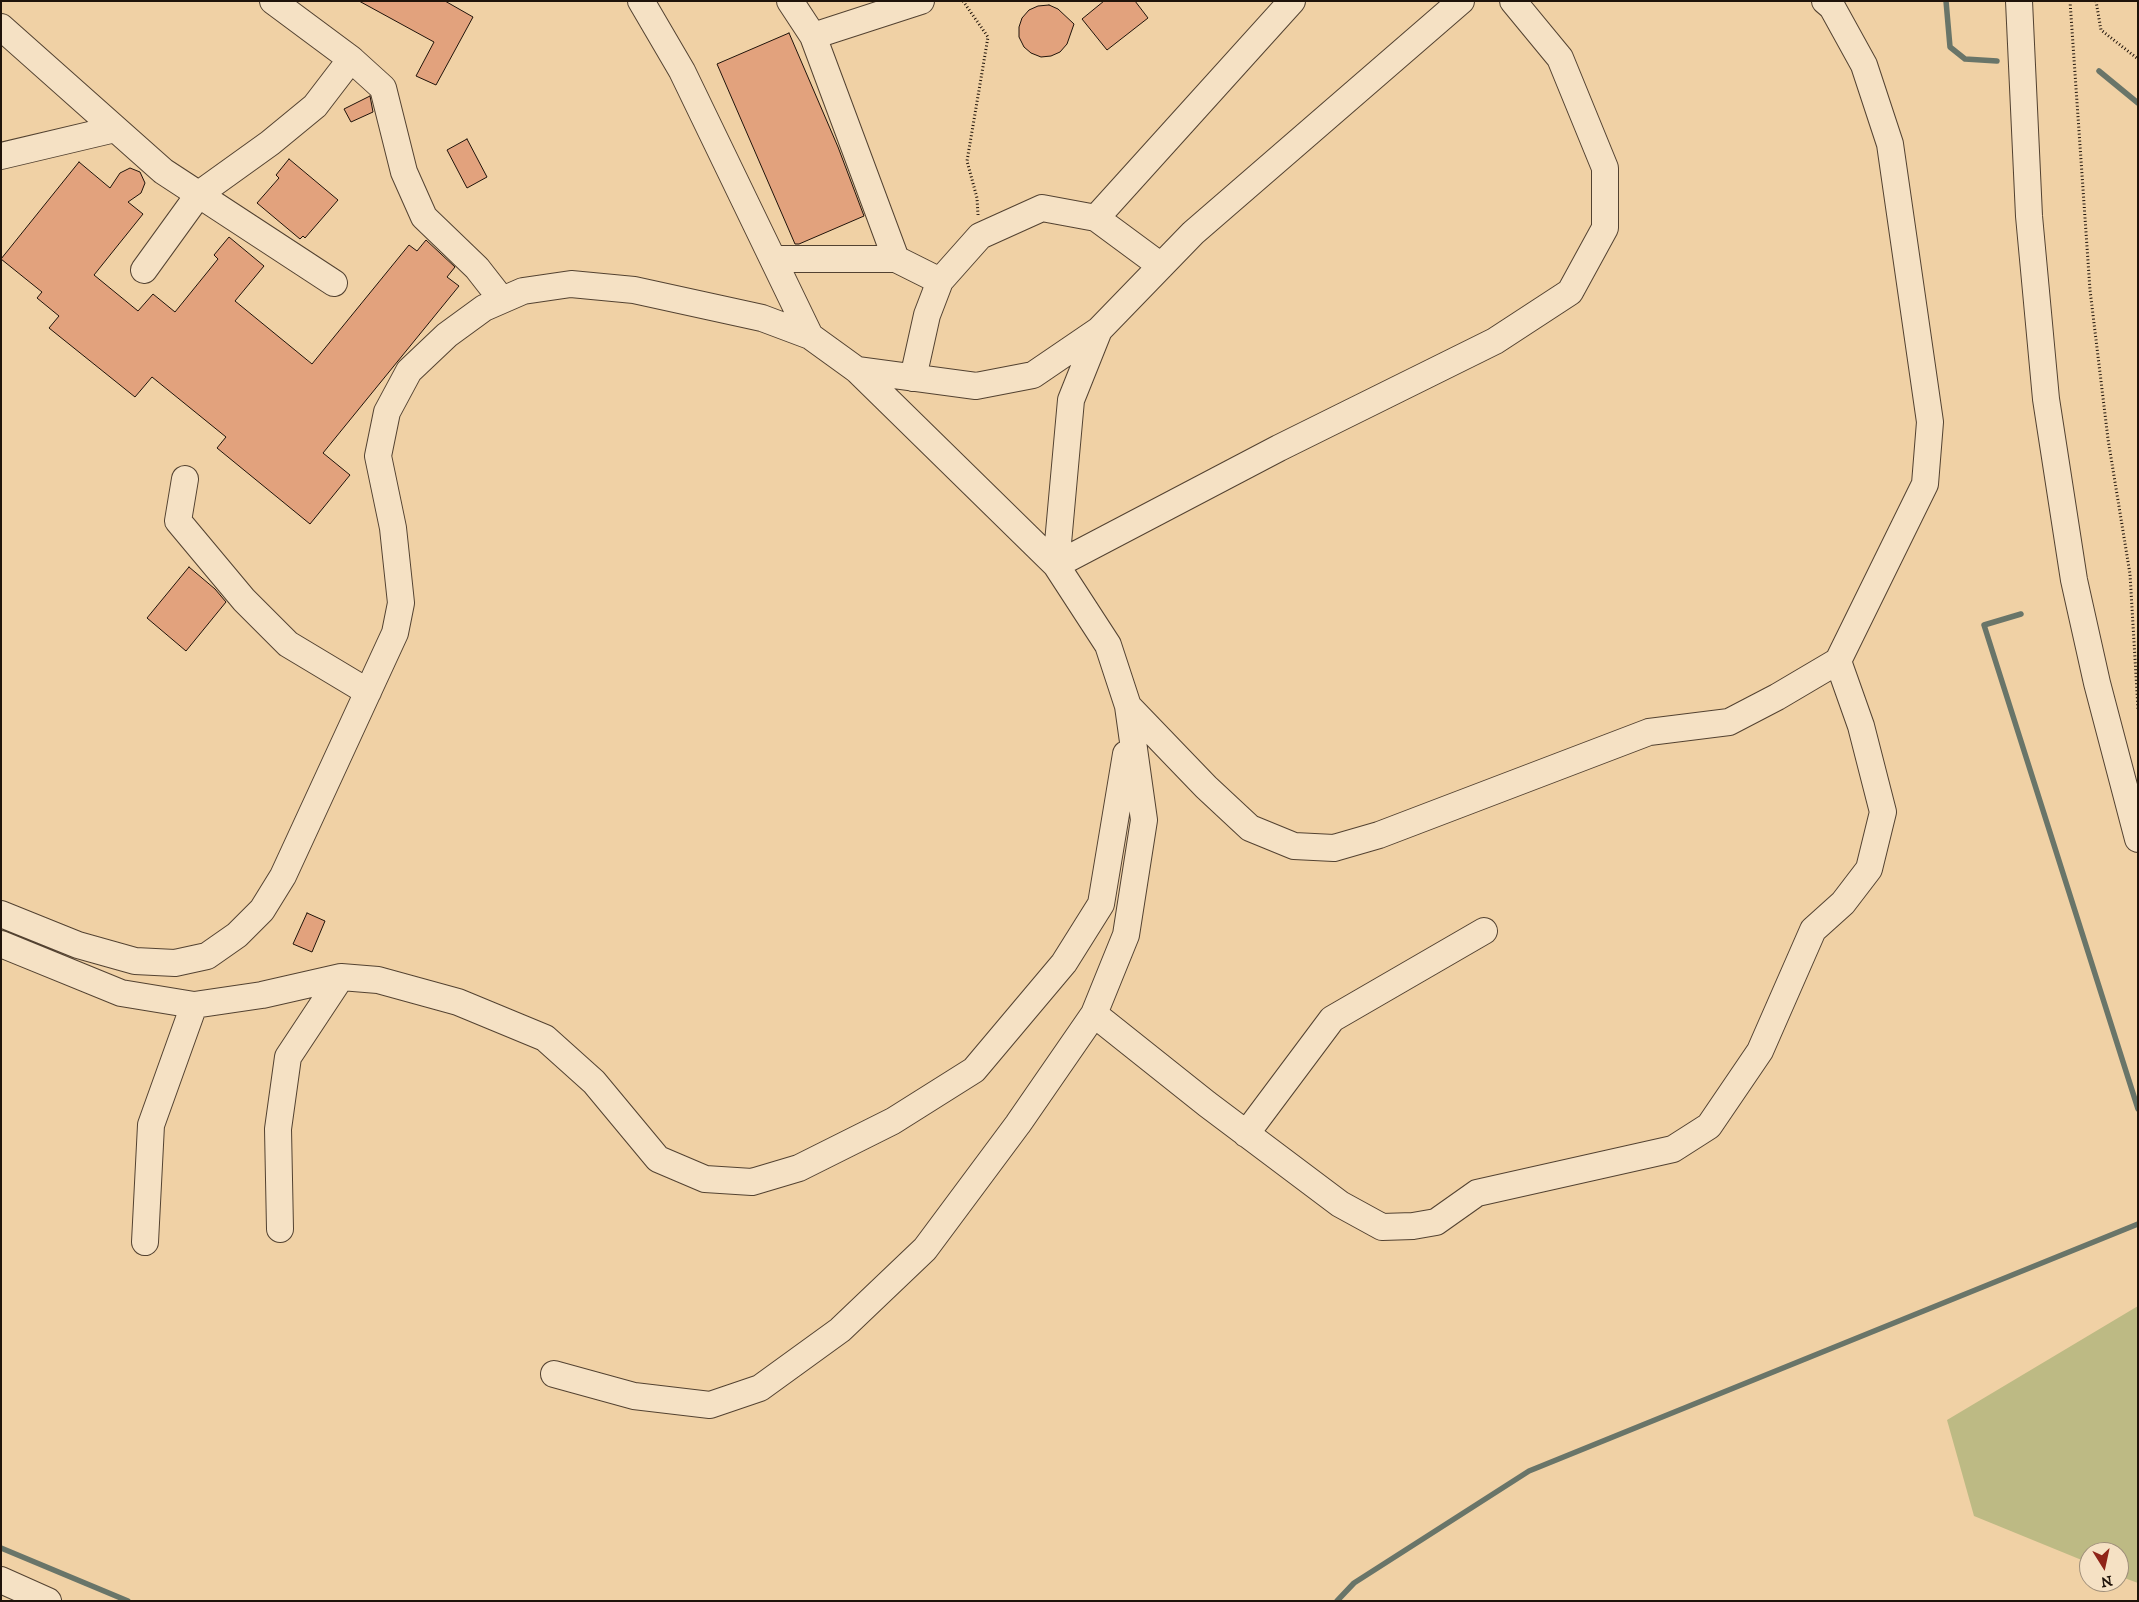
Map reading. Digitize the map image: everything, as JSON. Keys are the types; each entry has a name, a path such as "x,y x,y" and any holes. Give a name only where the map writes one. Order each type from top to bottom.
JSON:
{"street":[{"path":"273,1 351,59 383,88 404,172 424,217 477,268 502,300"},
{"path":"641,1 682,71 810,336"},
{"path":"790,1 813,36 896,259"},
{"path":"813,36 921,1"},
{"path":"1096,218 1292,1"},
{"path":"857,370 976,386 1033,375 1099,330 1193,234 1461,1"},
{"path":"1056,564 1279,448 1495,341 1570,292 1605,228 1605,168 1560,58 1513,1"},
{"path":"1128,706 1206,787 1250,828 1294,846 1334,848 1379,835 1649,732 1684,726 1729,722 1777,697 1838,661 1925,484 1930,422 1890,144 1864,65 1832,7 1825,1"},
{"path":"2019,1 2029,216 2036,309 2051,436 2074,580 2099,692 2138,839"},
{"path":"1,27 163,171 334,284"},
{"path":"144,270 200,194 270,143 315,106 351,59"},
{"path":"1,156 115,129"},
{"path":"913,378 927,315 940,281 980,236 1042,208 1096,218 1161,266"},
{"path":"773,259 896,259 940,281"},
{"path":"1,914 78,944 135,961 175,963 207,956 237,935 262,910 283,876 395,633 401,603 393,528 378,456 387,412 409,371 447,335 484,308 523,291 571,284 634,290 762,318 810,336 857,370 1056,564 1108,646 1128,706 1144,820 1126,935 1094,1014 1018,1124 925,1249 840,1330 760,1388 710,1405 634,1396 554,1374"},
{"path":"1056,564 1071,400 1099,330"},
{"path":"185,479 178,521 244,600 288,644 368,692"},
{"path":"1094,1014 1246,1134 1340,1204 1382,1227 1413,1226 1436,1222 1478,1193 1672,1150 1710,1126 1760,1051 1813,930 1843,903 1869,869 1883,812 1861,726 1838,661"},
{"path":"1,944 121,993 194,1005 262,995 341,977 378,980 458,1002 545,1038 594,1082 658,1159 705,1179 752,1182 799,1168 893,1121 974,1070 1064,963 1101,904 1126,764 1128,706"},
{"path":"1246,1134 1332,1019 1484,931"},
{"path":"280,1229 278,1129 288,1057 341,977"},
{"path":"145,1242 151,1125 194,1005"},
{"path":"1,1580 48,1601"}],"path":[{"path":"963,1 988,37 967,161 977,198 980,236"},
{"path":"2070,1 2090,290 2108,439 2133,596 2138,709"},
{"path":"2096,1 2101,30 2138,59"}],"shaded area":[{"path":"2138,1306 2138,1583 2129,1580 2129,1542 2079,1542 2079,1559 1974,1516 1947,1420"}],"building":[{"path":"359,1 445,1 473,17 436,85 416,76 434,42"},
{"path":"1104,1 1135,1 1148,18 1107,50 1082,19"},
{"path":"1049,5 1058,9 1074,24 1067,44 1060,52 1051,56 1041,57 1031,53 1024,47 1019,37 1019,27 1022,18 1029,10 1038,6"},
{"path":"789,33 838,147 864,216 799,244 795,244 717,64"},
{"path":"370,96 373,112 351,122 344,109"},
{"path":"467,139 487,177 467,188 447,150"},
{"path":"289,159 338,200 305,238 303,236 300,239 257,203 279,178 276,175"},
{"path":"79,162 110,188 120,173 130,168 140,172 145,183 141,193 128,202 143,214 94,275 138,311 153,294 175,312 218,259 214,255 229,237 264,266 235,301 312,364 409,245 417,251 426,240 455,267 447,277 459,286 323,453 350,475 310,524 217,448 226,437 152,377 135,397 49,328 59,316 37,298 42,292 1,259"},
{"path":"189,567 215,589 226,602 186,651 147,618"},
{"path":"307,913 325,921 312,952 293,944"}],"waterway":[{"path":"1946,1 1950,47 1965,59 1997,61"},
{"path":"2099,71 2138,103"},
{"path":"2021,614 1984,625 2138,1109"},
{"path":"1337,1601 1354,1583 1529,1471 2138,1224"},
{"path":"1,1548 128,1601"}]}
